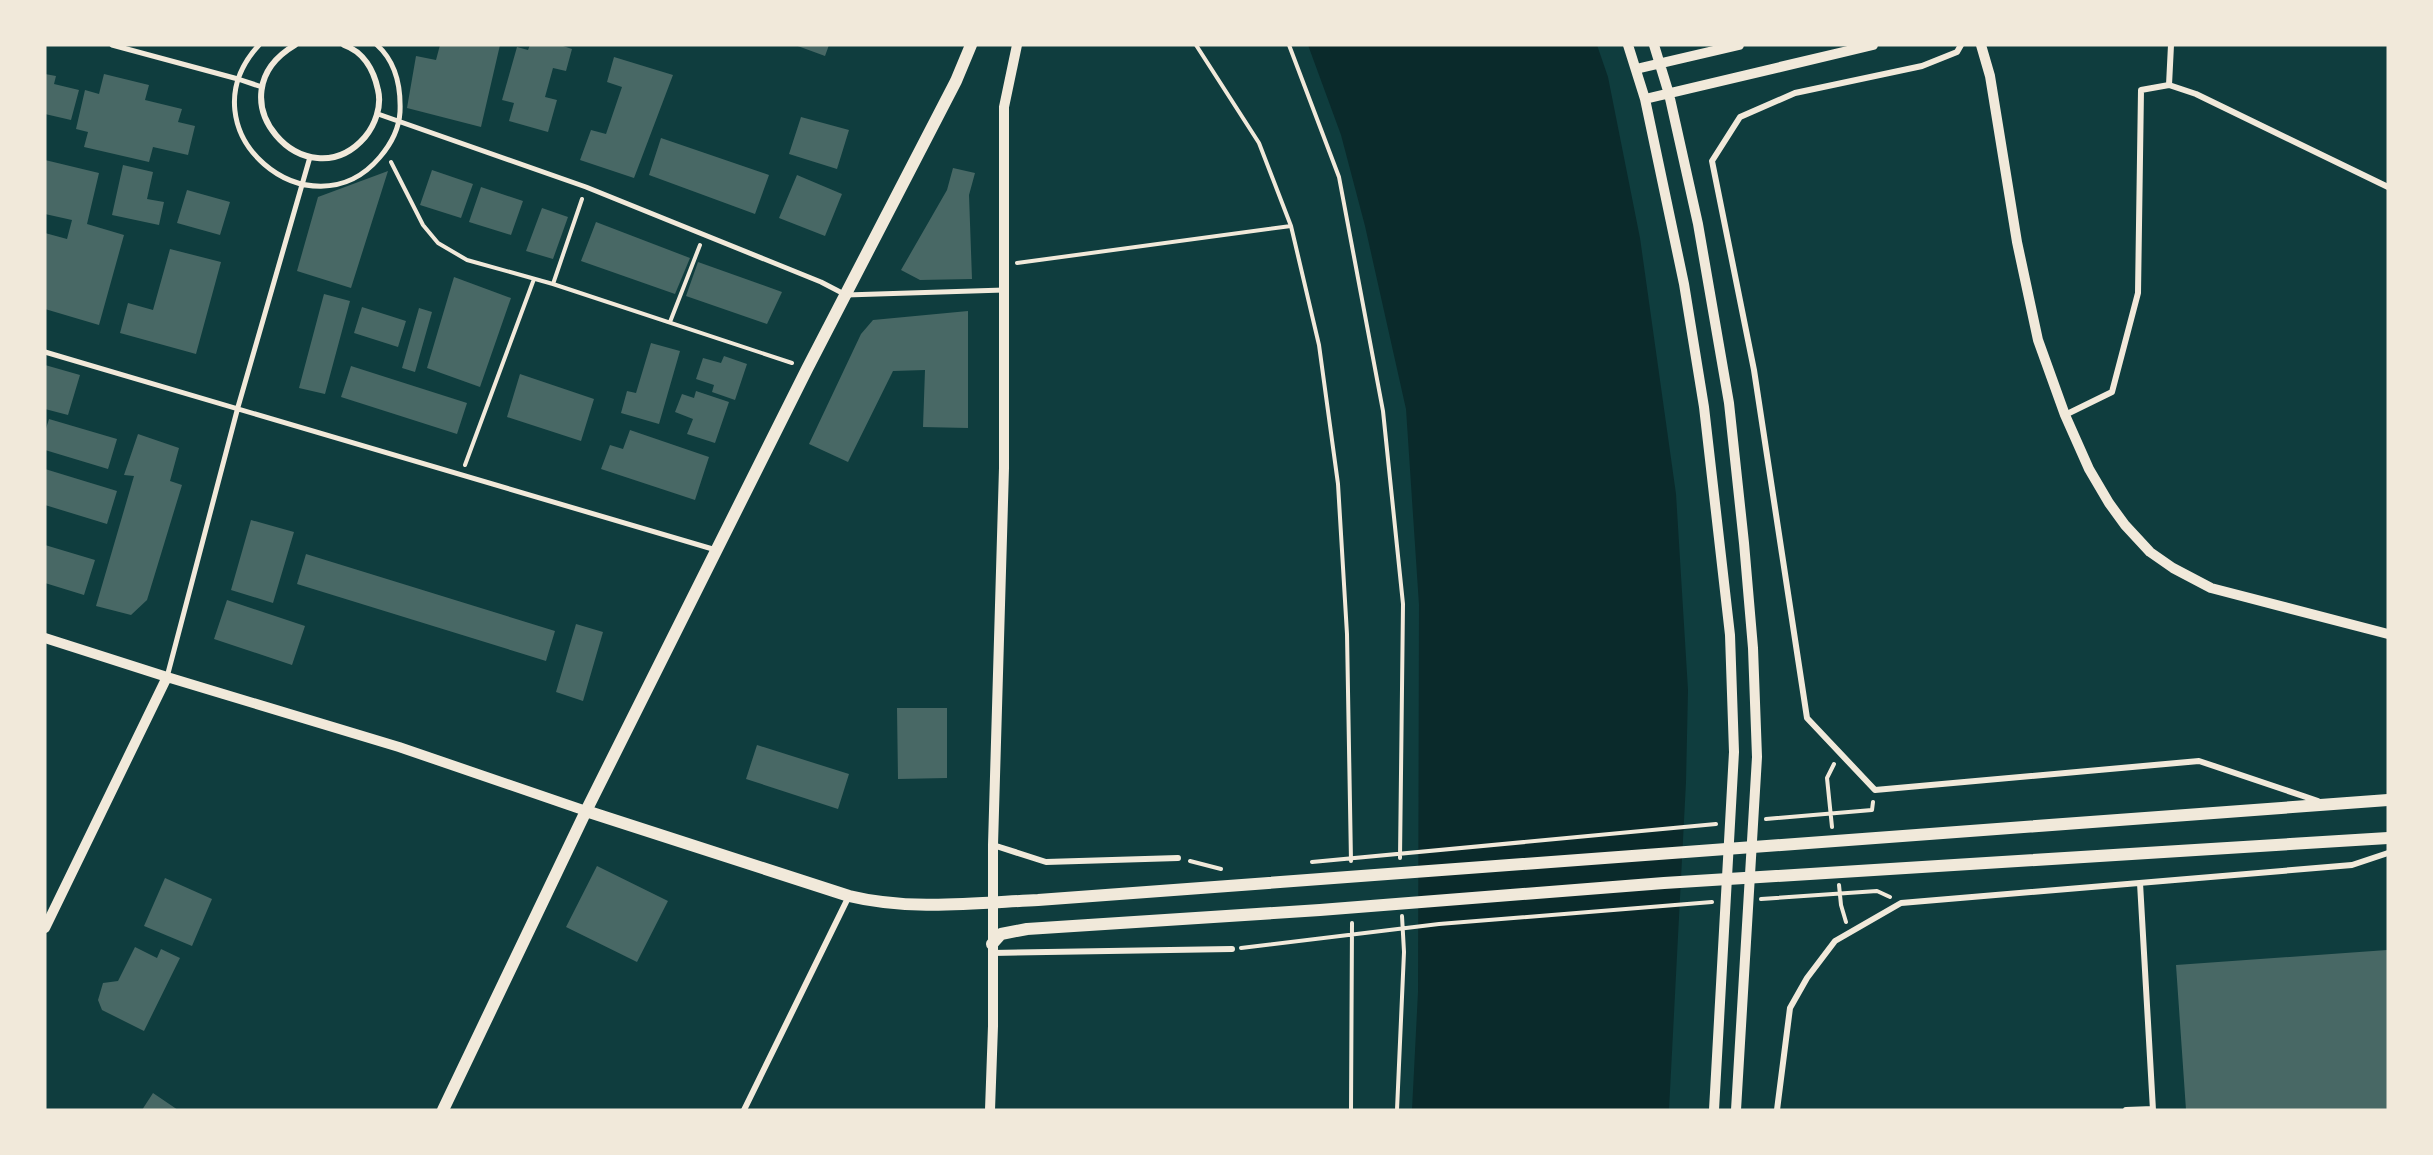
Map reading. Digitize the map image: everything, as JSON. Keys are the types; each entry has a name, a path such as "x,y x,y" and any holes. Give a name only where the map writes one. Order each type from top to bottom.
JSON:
{"main road":[{"path":"443,1110 586,811 807,369 956,81 971,45"},
{"path":"586,811 849,896 872,902 900,904 993,902 1317,880 2388,801"},
{"path":"992,948 1001,934 1012,930 1320,910 1664,883 2388,838"}],"street":[{"path":"112,45 262,87"},
{"path":"259,45 249,56 238,79 235,106 240,133 255,157 276,175 302,184 328,185 352,178 374,165 390,145 399,121 401,95 394,69 377,45"},
{"path":"295,45 279,56 268,70 262,87 261,106 267,124 277,139 292,151 310,157 327,157 344,153 359,143 371,130 378,114 380,94 375,75 364,58 344,45"},
{"path":"990,1110 993,845 1003,521 1004,107 1017,45"},
{"path":"1628,45 1645,99 1684,284 1704,407 1730,635 1734,752 1714,1110"},
{"path":"1654,45 1669,94 1698,224 1729,403 1753,648 1757,757 1736,1110"},
{"path":"1636,69 1739,45"},
{"path":"1645,99 1873,45"},
{"path":"1961,45 1957,52 1922,66 1795,93 1740,117 1712,161 1754,370 1807,718 1875,790 2199,761 2324,804"},
{"path":"1980,45 1990,76 2030,312 2045,364 2065,415 2089,469 2113,509 2150,552 2173,568 2222,591 2388,634"},
{"path":"2169,86 2171,45"},
{"path":"2065,415 2112,392 2138,293 2141,90 2169,86 2196,94 2388,187"},
{"path":"378,114 586,187 821,282 846,295 1004,290"},
{"path":"45,928 167,677 238,407 310,157"},
{"path":"45,352 238,407 716,550"},
{"path":"45,638 399,747 586,811"},
{"path":"993,845 1046,862 1178,858"},
{"path":"1777,1110 1790,1008 1807,978 1835,941 1901,903 2352,865 2388,853"},
{"path":"2126,1110 2153,1109 2140,883"},
{"path":"744,1110 849,896"},
{"path":"992,948 1232,949"}],"path":[{"path":"1196,45 1259,143 1291,226 1319,345 1338,484 1347,634 1351,871"},
{"path":"1289,45 1339,177 1383,411 1403,604 1401,864"},
{"path":"385,151 423,225 438,243 467,260 553,284 807,369"},
{"path":"553,284 586,187"},
{"path":"1004,265 1291,226"},
{"path":"670,322 704,234"},
{"path":"462,474 534,279"},
{"path":"1766,819 1872,810 1875,790"},
{"path":"1306,862 1718,824"},
{"path":"1178,858 1224,870"},
{"path":"1758,899 1877,891 1901,903"},
{"path":"1258,945 1439,924 1723,901"},
{"path":"1397,1110 1404,952 1402,908"},
{"path":"1351,1110 1352,918"}],"water":[{"path":"1308,45 1597,45 1608,77 1640,238 1676,494 1688,690 1686,782 1669,1110 1412,1110 1418,992 1419,605 1406,409 1365,226 1341,135"}],"building":[{"path":"440,45 500,45 481,127 407,108 416,56 436,60"},
{"path":"530,45 560,45 572,49 566,71 553,68 545,97 557,100 548,132 509,121 514,103 502,100 517,47 528,50"},
{"path":"795,45 829,45 825,56"},
{"path":"614,57 673,75 634,178 580,160 591,130 606,134 622,87 607,82"},
{"path":"45,74 56,76 54,84 79,90 71,120 45,114"},
{"path":"104,74 149,85 145,100 182,109 178,122 195,126 188,155 153,147 149,162 84,147 88,132 76,129 85,90 99,94"},
{"path":"801,117 849,130 837,169 789,154"},
{"path":"661,138 769,175 755,214 649,175"},
{"path":"45,160 99,173 87,224 124,235 99,325 45,309 45,233 67,239 72,220 45,214"},
{"path":"123,165 153,172 147,199 164,202 159,225 112,215"},
{"path":"953,168 975,173 969,195 972,279 920,280 901,270 947,190"},
{"path":"432,170 473,184 461,218 420,205"},
{"path":"388,171 351,288 297,271 318,197"},
{"path":"797,175 842,194 825,236 779,218"},
{"path":"481,187 523,201 511,235 469,222"},
{"path":"187,190 230,202 220,235 177,223"},
{"path":"542,208 568,217 553,259 526,251"},
{"path":"596,222 690,258 675,294 581,261"},
{"path":"170,249 221,262 196,354 120,333 128,303 153,310"},
{"path":"698,262 782,292 767,324 686,296"},
{"path":"454,277 511,298 480,387 427,368"},
{"path":"324,294 350,301 325,394 299,388"},
{"path":"362,307 406,321 398,347 354,333"},
{"path":"419,308 432,312 415,372 402,368"},
{"path":"968,311 968,428 923,427 925,370 893,371 848,462 809,444 861,334 873,320"},
{"path":"651,343 680,351 659,424 621,413 627,391 636,393"},
{"path":"724,356 747,364 735,400 712,392 714,385 696,379 703,358 721,363"},
{"path":"45,365 80,375 68,415 45,409"},
{"path":"351,366 467,403 457,434 341,397"},
{"path":"520,374 594,399 581,441 507,417"},
{"path":"696,391 729,402 715,443 687,434 693,419 675,412 682,394 694,398"},
{"path":"49,419 117,439 108,469 45,450 45,432"},
{"path":"630,430 709,457 695,500 601,469 610,445 623,449"},
{"path":"138,434 179,448 170,481 182,485 147,600 131,615 96,606 134,476 124,475"},
{"path":"45,469 117,491 107,524 45,505"},
{"path":"251,520 294,532 273,603 231,590"},
{"path":"45,545 95,560 84,595 45,583"},
{"path":"306,554 555,631 546,661 297,584"},
{"path":"227,600 305,626 292,665 214,639"},
{"path":"576,624 603,632 583,701 556,692"},
{"path":"897,708 947,708 947,778 898,779"},
{"path":"757,745 849,774 838,809 746,779"},
{"path":"597,866 668,901 637,962 566,927"},
{"path":"165,878 212,899 192,946 144,926"},
{"path":"135,947 157,958 161,949 180,958 144,1031 102,1010 98,1000 103,983 118,981"},
{"path":"2387,950 2388,1110 2186,1110 2176,965"},
{"path":"153,1093 178,1110 142,1110"}]}
